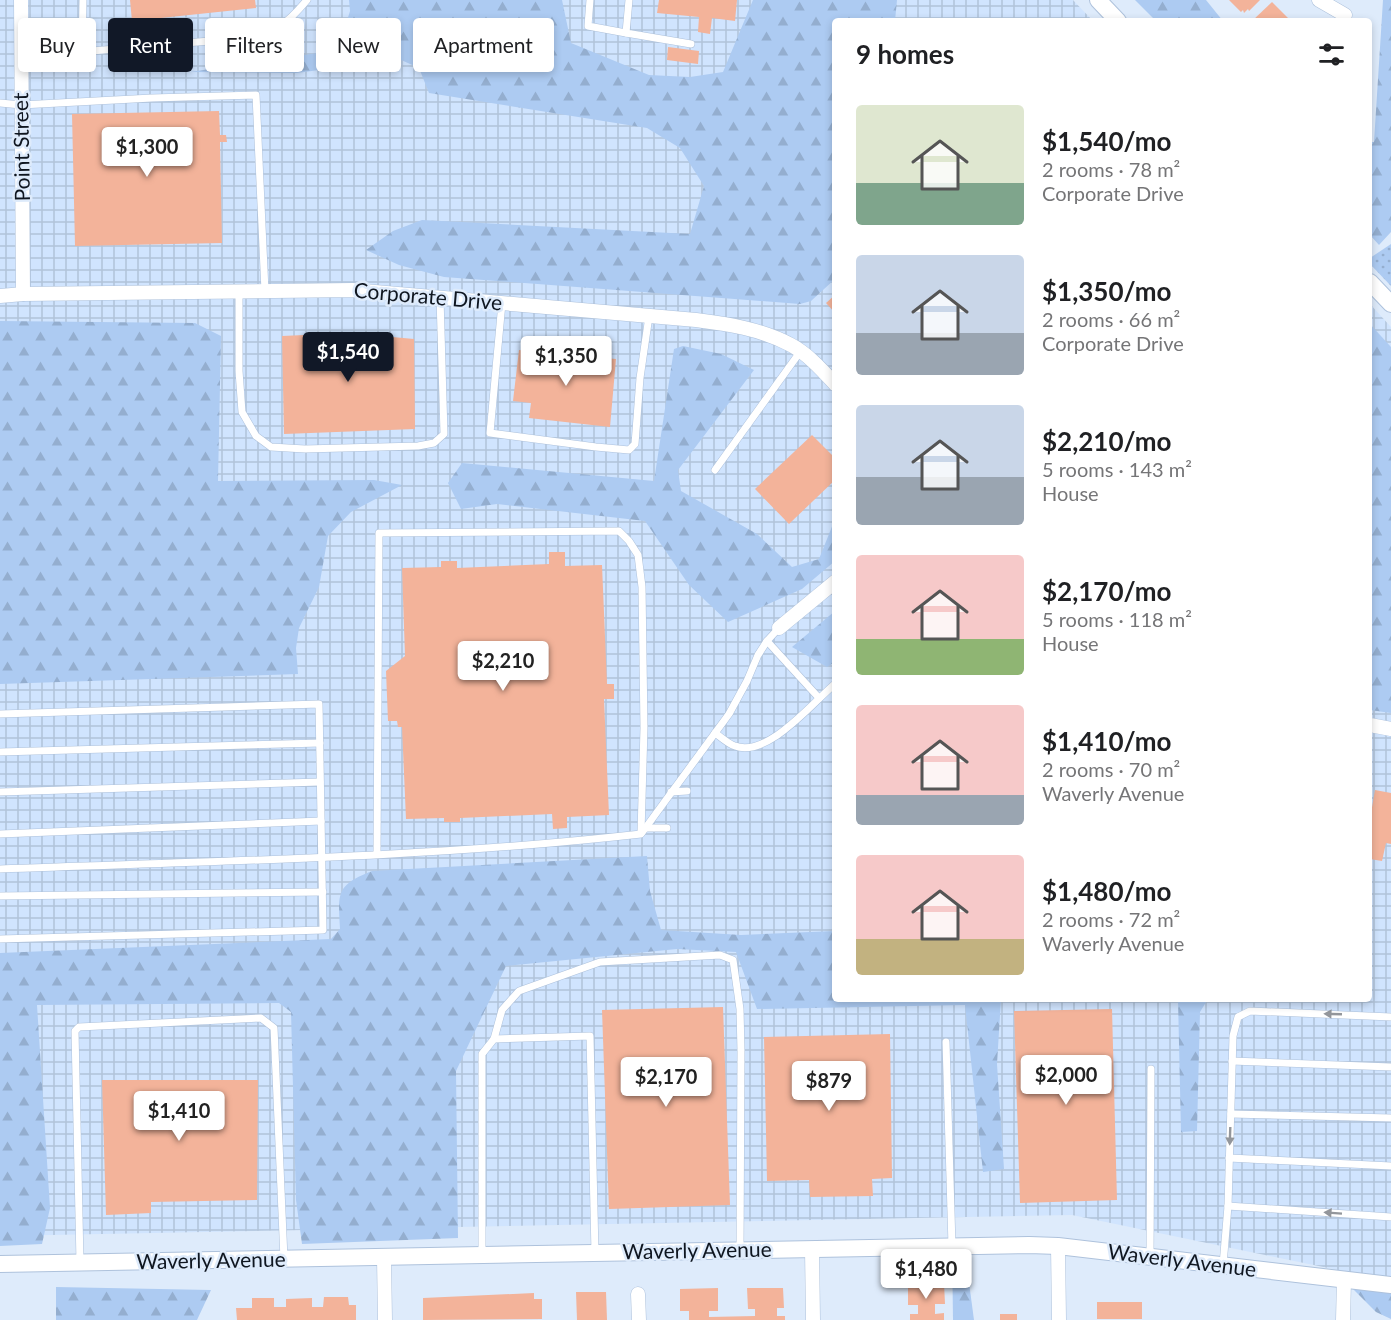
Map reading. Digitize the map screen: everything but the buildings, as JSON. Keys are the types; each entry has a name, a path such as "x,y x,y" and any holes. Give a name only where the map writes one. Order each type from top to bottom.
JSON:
{"street":[{"name":"Point Street","path":"21,0 21,18"},
{"path":"1098,0 1115,18"},
{"path":"1319,0 1345,15"},
{"name":"Point Street","path":"20,72 23,294"},
{"path":"1372,284 1391,304"},
{"name":"Corporate Drive","path":"0,296 352,290 649,316 727,324 761,333 792,345 832,381"},
{"path":"779,628 832,584"},
{"path":"1372,725 1391,729"},
{"name":"Waverly Avenue","path":"0,1264 952,1246 1058,1246 1391,1285"},
{"path":"1058,1246 1059,1320"},
{"path":"812,1249 813,1320"},
{"path":"384,1258 385,1320"},
{"path":"1343,1320 1344,1280"},
{"path":"638,1294 639,1320"}],"lane":[{"path":"83,0 83,18"},
{"path":"96,51 245,38 263,34 288,22 307,0"},
{"path":"590,0 588,26 691,44"},
{"path":"626,33 629,0"},
{"path":"0,103 21,105 152,98 256,96 265,291"},
{"path":"239,291 239,371 243,412 256,436 271,447 305,449 418,446 434,444 444,434 441,297"},
{"path":"502,303 490,433 629,450 635,444 640,378 649,316"},
{"path":"715,470 800,352"},
{"path":"377,855 379,533 619,531 629,541 638,555 642,587 643,831"},
{"path":"643,831 729,714 758,655 779,628"},
{"path":"767,641 819,698"},
{"path":"715,733 735,746 750,748 768,742 832,687"},
{"path":"0,714 319,704 323,892 323,930 0,939"},
{"path":"0,752 320,743"},
{"path":"0,792 320,782"},
{"path":"671,792 687,791"},
{"path":"0,834 321,821"},
{"path":"0,869 377,855 558,844 667,828"},
{"path":"0,896 323,892"},
{"path":"482,1256 481,1064 482,1054 494,1039 502,1010 519,992 600,962 720,955 733,960 740,1009 740,1251"},
{"path":"1223,1265 1228,1206 1233,1036 1238,1017 1250,1011 1391,1017"},
{"path":"80,1262 75,1030 79,1027 261,1018 274,1028 284,1260"},
{"path":"494,1039 590,1036 595,1254"},
{"path":"946,1042 952,1246"},
{"path":"1232,1060 1391,1067"},
{"path":"1150,1257 1151,1069"},
{"path":"1231,1114 1391,1118"},
{"path":"1229,1158 1391,1166"},
{"path":"1228,1206 1391,1217"}],"shaded area":[{"path":"0,0 1073,0 1090,18 832,18 832,1002 1372,1002 1372,306 1391,327 1391,1281 1072,1215 0,1236"}],"green space":[{"path":"349,0 562,0 571,43 649,75 690,77 723,72 753,0 897,0 895,18 832,18 832,282 811,301 800,304 444,277 399,265 366,250 393,231 422,220 690,234 704,186 680,148 647,128 429,93 421,72 554,72 554,18 413,18 413,65 401,60 401,18 348,18"},
{"path":"1135,0 1206,0 1221,18 1153,18"},
{"path":"1383,0 1391,0 1391,232 1379,245 1372,237 1372,142 1374,142"},
{"path":"316,53 316,70 297,73 190,72 205,70 205,72 304,72 304,55"},
{"path":"1391,244 1391,286 1372,266 1372,257"},
{"path":"0,321 195,323 221,336 218,481 374,480 402,485 351,512 328,536 319,587 299,628 296,648 298,674 0,684"},
{"path":"1372,326 1391,347 1391,713 1372,710"},
{"path":"683,346 721,354 754,370 678,470 681,491 757,534 792,567 819,559 832,526 832,564 802,589 728,622 689,585 645,521 497,504 461,509 448,483 462,463 654,481 674,349"},
{"path":"832,614 832,664 827,667 792,647"},
{"path":"647,856 650,891 661,930 741,935 832,931 832,1002 1001,1002 997,1064 1004,1169 983,1172 965,1005 757,1009 736,952 677,949 506,966 456,1071 458,1238 302,1244 296,1200 291,1012 279,1003 37,1005 50,1208 42,1244 0,1246 0,953 331,939 340,929 339,907 342,892 352,881 372,871"},
{"path":"1178,1002 1206,1002 1200,1012 1197,1131 1181,1132"},
{"path":"964,1245 974,1320 953,1320 952,1246"},
{"path":"1344,1280 1391,1285 1391,1319 1376,1312"},
{"path":"56,1287 211,1290 197,1320 56,1320"}]}
